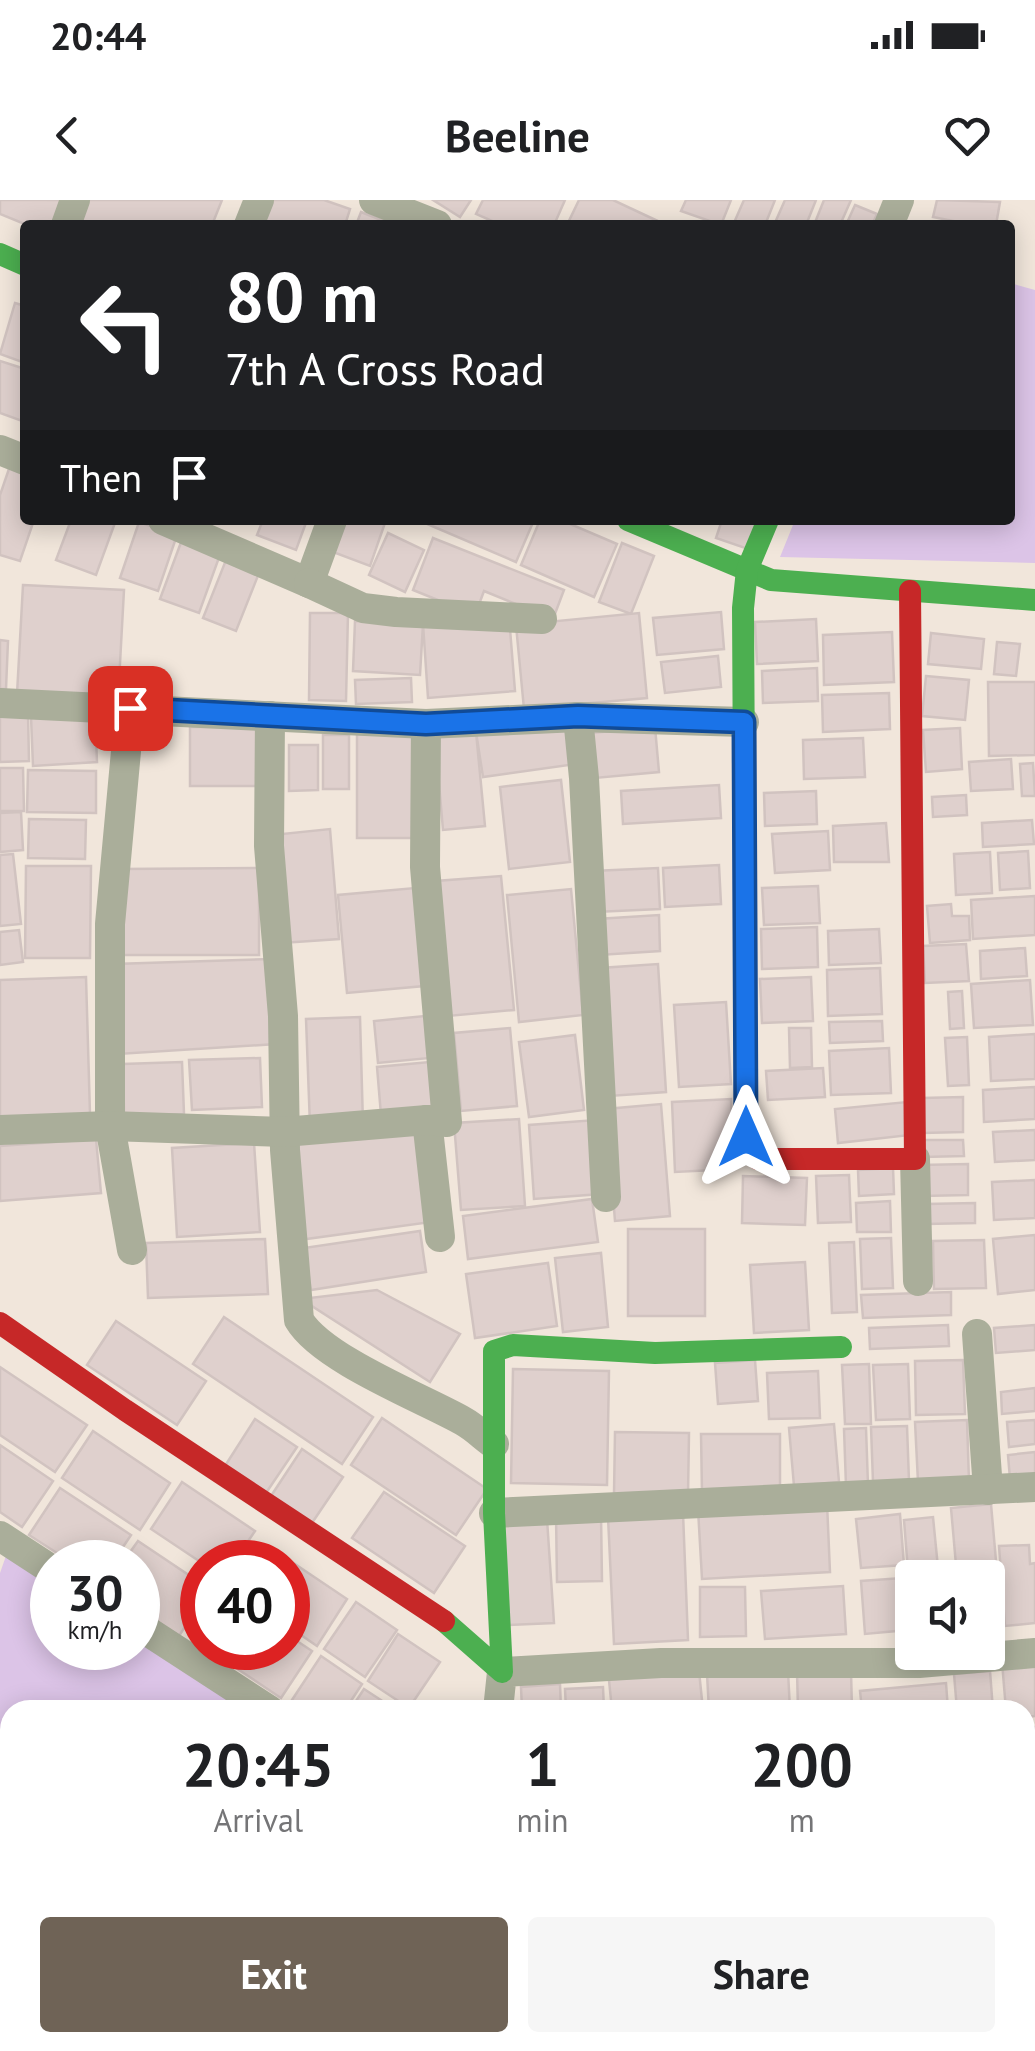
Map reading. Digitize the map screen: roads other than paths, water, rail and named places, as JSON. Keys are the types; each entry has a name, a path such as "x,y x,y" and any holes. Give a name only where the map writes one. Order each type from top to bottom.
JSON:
{"street":[{"path":"374,200 424,220"},
{"path":"175,525 363,608 542,619"},
{"path":"310,583 330,525"},
{"path":"640,525 771,580 1035,600"},
{"path":"766,525 747,570 743,608 746,1137 758,1159 915,1159"},
{"path":"910,591 918,1281"},
{"path":"0,703 426,724 578,716 744,722"},
{"path":"130,708 110,924 110,1126 132,1250"},
{"path":"270,716 268,846 299,1320 305,1330 332,1351 467,1424 494,1444"},
{"path":"578,716 606,1197"},
{"path":"0,1130 110,1126 284,1132 426,1120 447,1122 425,867 426,724"},
{"path":"426,1120 440,1237"},
{"path":"0,1322 125,1410 452,1626 502,1672 661,1663 919,1664 1035,1653"},
{"path":"977,1334 988,1490"},
{"path":"499,1700 502,1672 494,1513 494,1351 513,1346 655,1353 841,1347"},
{"path":"494,1513 1035,1487"},
{"path":"0,1536 30,1556"},
{"path":"160,1639 254,1700"}]}
